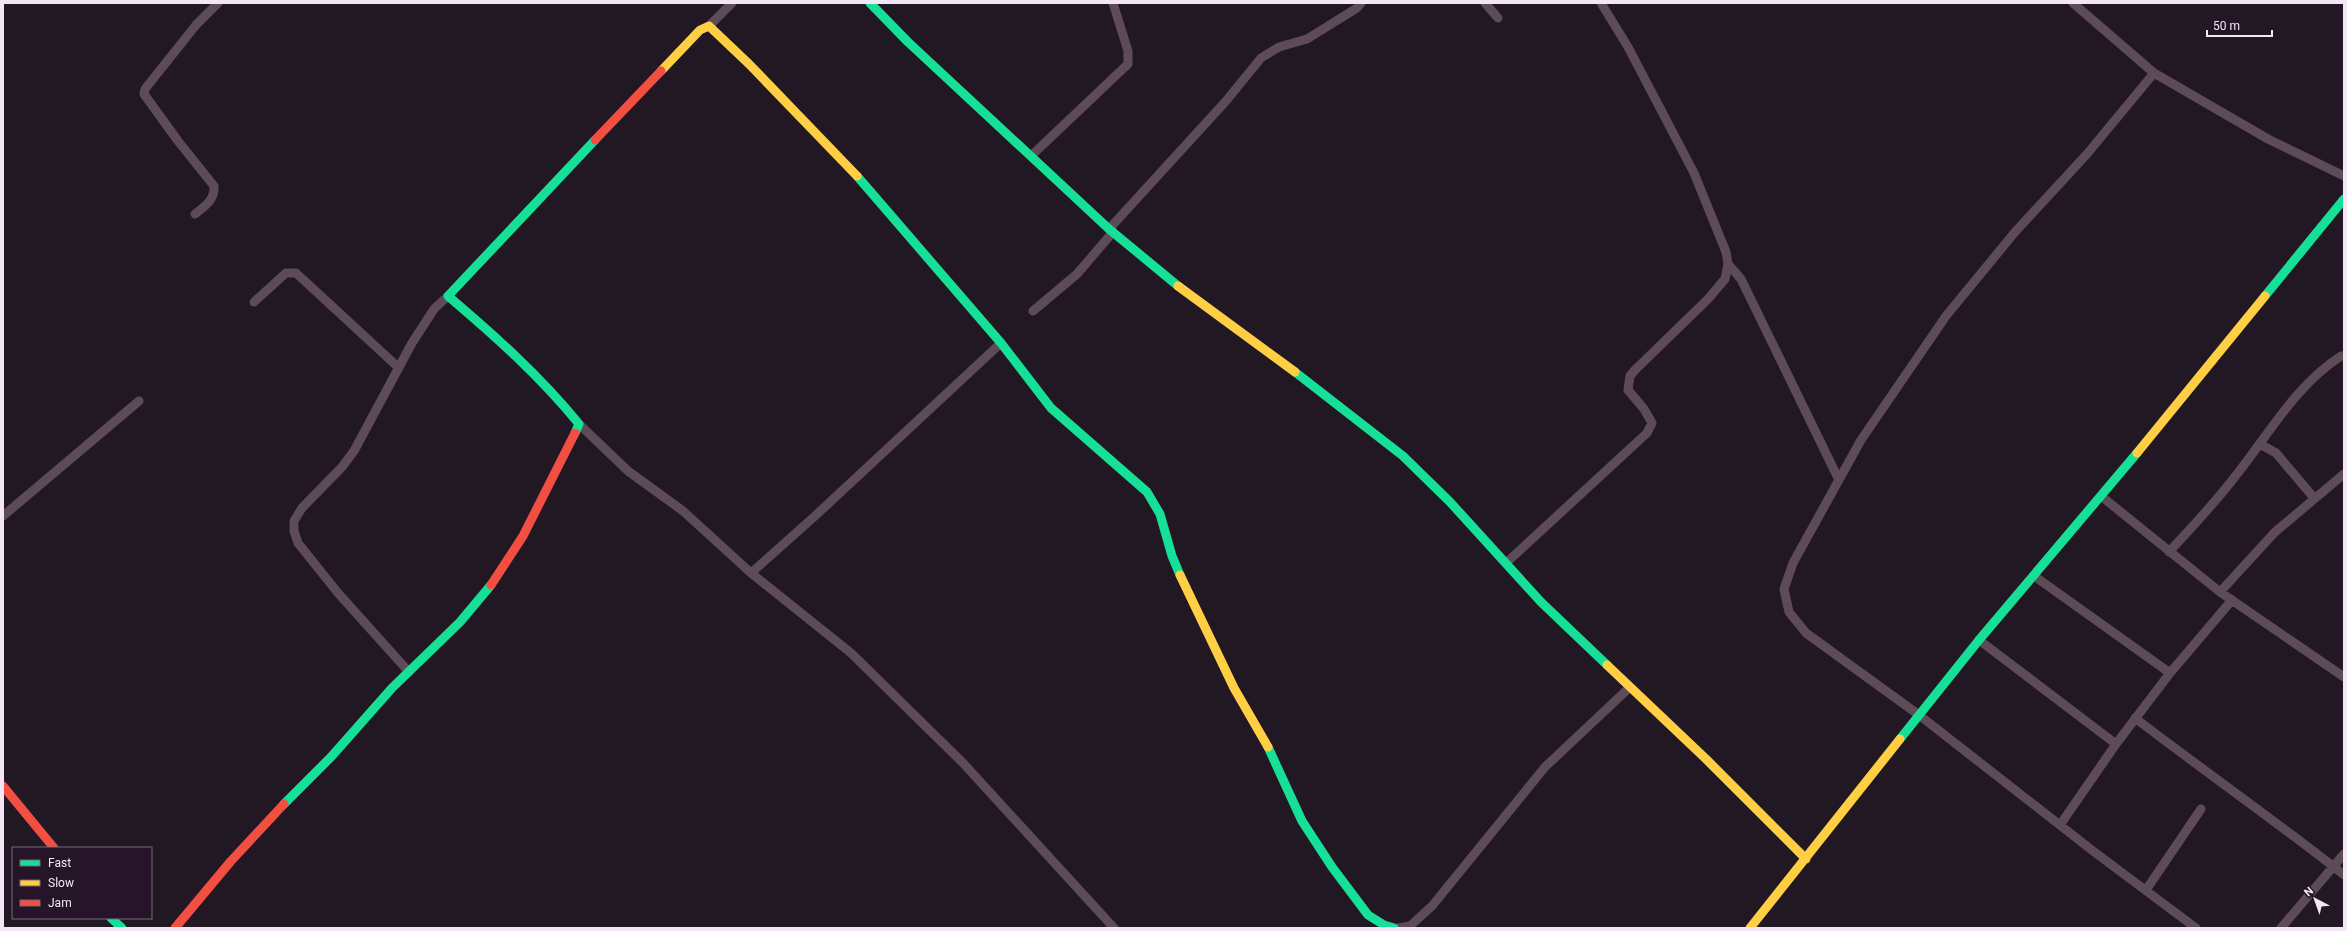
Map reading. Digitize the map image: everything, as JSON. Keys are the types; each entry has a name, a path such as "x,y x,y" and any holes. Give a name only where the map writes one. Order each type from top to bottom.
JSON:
{"street":[{"path":"195,214 210,201 215,193 214,186 178,142 144,94 145,89 196,26 218,3"},
{"path":"409,672 338,593 298,543 294,531 294,521 302,508 342,467 354,451 422,326 434,309 700,30 709,26 732,3"},
{"path":"870,3 908,42 1111,231 1192,298 1325,393 1380,437 1425,476 1541,602 1629,688 1706,759 1806,859"},
{"path":"1031,156 1128,64 1128,51 1113,3"},
{"path":"1033,311 1077,274 1111,231 1226,101 1261,58 1278,47 1307,39 1357,8 1361,3"},
{"path":"1485,3 1498,18"},
{"path":"1506,563 1651,428 1649,417 1628,390 1630,376 1720,285 1728,272 1726,252 1694,173 1628,47 1601,3"},
{"path":"2073,3 2154,73 2268,139 2344,176"},
{"path":"709,26 749,64 871,191 976,316 1001,342 1051,408 1077,428 1150,497 1160,514 1172,556 1194,608 1234,688 1270,750 1302,821 1368,915 1384,925 1394,928"},
{"path":"2154,73 2087,154 2015,232 1946,316 1861,440 1793,563 1784,589 1789,612 1806,633 1919,715 2060,825 2196,928"},
{"path":"1750,928 1979,640 2101,496 2344,199"},
{"path":"1728,264 1741,279 1838,480"},
{"path":"254,302 286,272 296,273 399,368"},
{"path":"448,296 506,345 554,392 579,424 628,471 683,511 750,573 851,653 962,763 1114,928"},
{"path":"750,573 815,516 1001,342"},
{"path":"2169,552 2237,475 2286,407 2331,362 2341,356 2344,356"},
{"path":"3,516 139,401"},
{"path":"175,928 245,843 298,788 332,756 367,714 460,622 499,574 522,536 579,424"},
{"path":"2260,444 2276,452 2314,498"},
{"path":"2220,592 2275,532 2344,474"},
{"path":"2101,496 2220,592 2344,677"},
{"path":"2034,576 2170,673"},
{"path":"2060,825 2135,718 2170,673 2232,600"},
{"path":"1979,640 2116,744"},
{"path":"1398,928 1410,926 1432,906 1545,767 1629,688"},
{"path":"2135,718 2344,875"},
{"path":"3,786 53,847"},
{"path":"2146,890 2201,809"},
{"path":"2281,928 2344,854"},
{"path":"111,922 122,928"}],"traffic: fast":[{"path":"870,3 908,42 1109,229 1178,286"},
{"path":"575,433 579,424 549,389 500,341 448,296 595,140"},
{"path":"857,176 1001,343 1051,408 1147,492 1160,514 1172,556 1180,575"},
{"path":"2265,296 2344,199"},
{"path":"1295,372 1403,456 1450,502 1541,602 1607,665"},
{"path":"1900,739 1979,640 2137,453"},
{"path":"284,804 331,757 392,688 460,622 491,585"},
{"path":"1268,747 1302,821 1332,867 1368,915 1384,925 1394,928"},
{"path":"112,919 122,928"}],"traffic: slow":[{"path":"661,71 700,30 709,26 749,64 857,176"},
{"path":"1178,286 1295,372"},
{"path":"2137,453 2265,296"},
{"path":"1180,575 1234,688 1268,747"},
{"path":"1607,665 1706,759 1806,859"},
{"path":"1750,928 1900,739"}],"traffic: jam":[{"path":"595,140 661,71"},
{"path":"491,585 523,536 575,433"},
{"path":"3,786 53,847"},
{"path":"175,928 231,861 284,804"}]}
